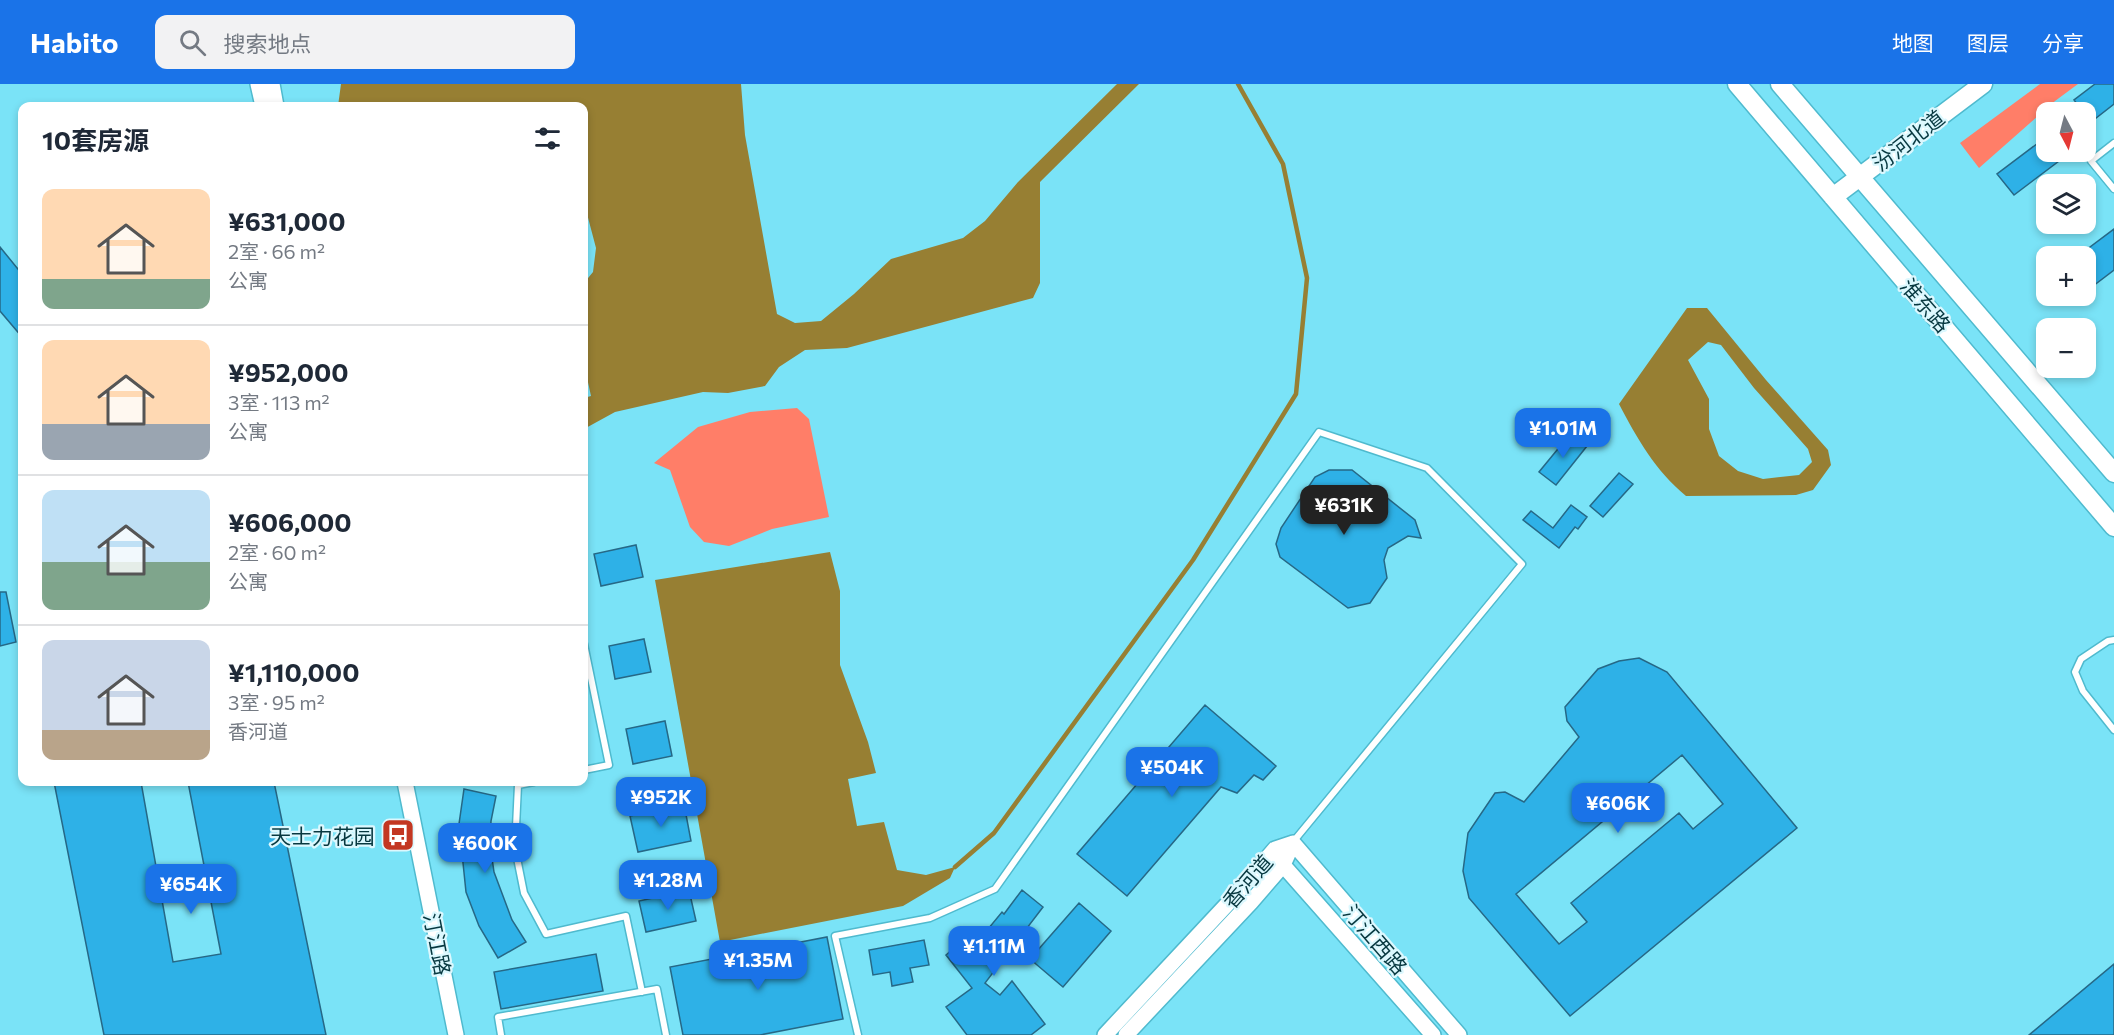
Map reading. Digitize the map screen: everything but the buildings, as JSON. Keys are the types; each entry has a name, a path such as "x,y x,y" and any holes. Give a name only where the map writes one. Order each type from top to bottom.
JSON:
{"main road":[{"name":"淮东路","path":"1737,84 2114,527"},
{"name":"淮东路","path":"1780,84 2114,473"},
{"name":"汾河北道","path":"1833,197 1983,84"}],"street":[{"path":"258,84 262,102"},
{"path":"272,84 275,102"},
{"name":"汀江路","path":"398,786 447,1035"},
{"name":"汀江路","path":"406,786 456,1035"},
{"name":"香河道","path":"1106,1035 1233,898 1275,849 1293,843"},
{"name":"香河道","path":"1126,1035 1202,956 1283,864 1293,843"},
{"name":"汀江西路","path":"1293,843 1459,1035"},
{"name":"汀江西路","path":"1275,849 1283,864 1433,1035"}],"lane":[{"path":"2114,143 2091,161 2114,189"},
{"path":"858,1035 835,936 930,918 995,889 1319,432 1427,468 1522,564 1293,843"},
{"path":"2114,640 2108,641 2081,659 2075,672 2083,691 2114,730"},
{"path":"588,663 609,765 588,769"},
{"path":"518,786 515,848 524,893 546,934 626,916 642,992"},
{"path":"501,1035 498,1017 657,989 666,1035"}],"shaded area":[{"path":"341,84 741,84 745,135 777,314 795,323 821,321 891,259 963,238 985,221 1018,182 1117,84 1139,84 1040,182 1040,283 1033,298 847,348 805,350 779,367 765,386 728,393 703,392 615,412 588,427 588,397 591,396 588,382 588,278 593,272 596,248 588,218 588,102 339,102"},
{"path":"2040,84 2078,84 2054,102 2036,102 2036,118 1979,168 1960,143"},
{"path":"1687,308 1707,308 1828,450 1831,465 1813,490 1796,495 1686,496 1665,476 1648,454 1619,404","holes":["1708,342 1721,345 1754,388 1808,449 1812,462 1799,475 1763,479 1738,471 1719,456 1709,429 1709,399 1688,360"]},
{"path":"797,408 809,419 829,517 772,529 729,546 704,542 690,527 670,470 654,463 698,427 750,412"},
{"path":"830,552 840,591 840,665 868,742 876,773 848,779 857,826 884,822 897,870 926,875 955,867 950,878 903,906 720,942 655,580"}],"waterway":[{"path":"955,867 994,833 1193,560 1296,394 1307,278 1283,164 1238,84"}],"place":[{"name":"天士力花园","path":"398,835"}]}
